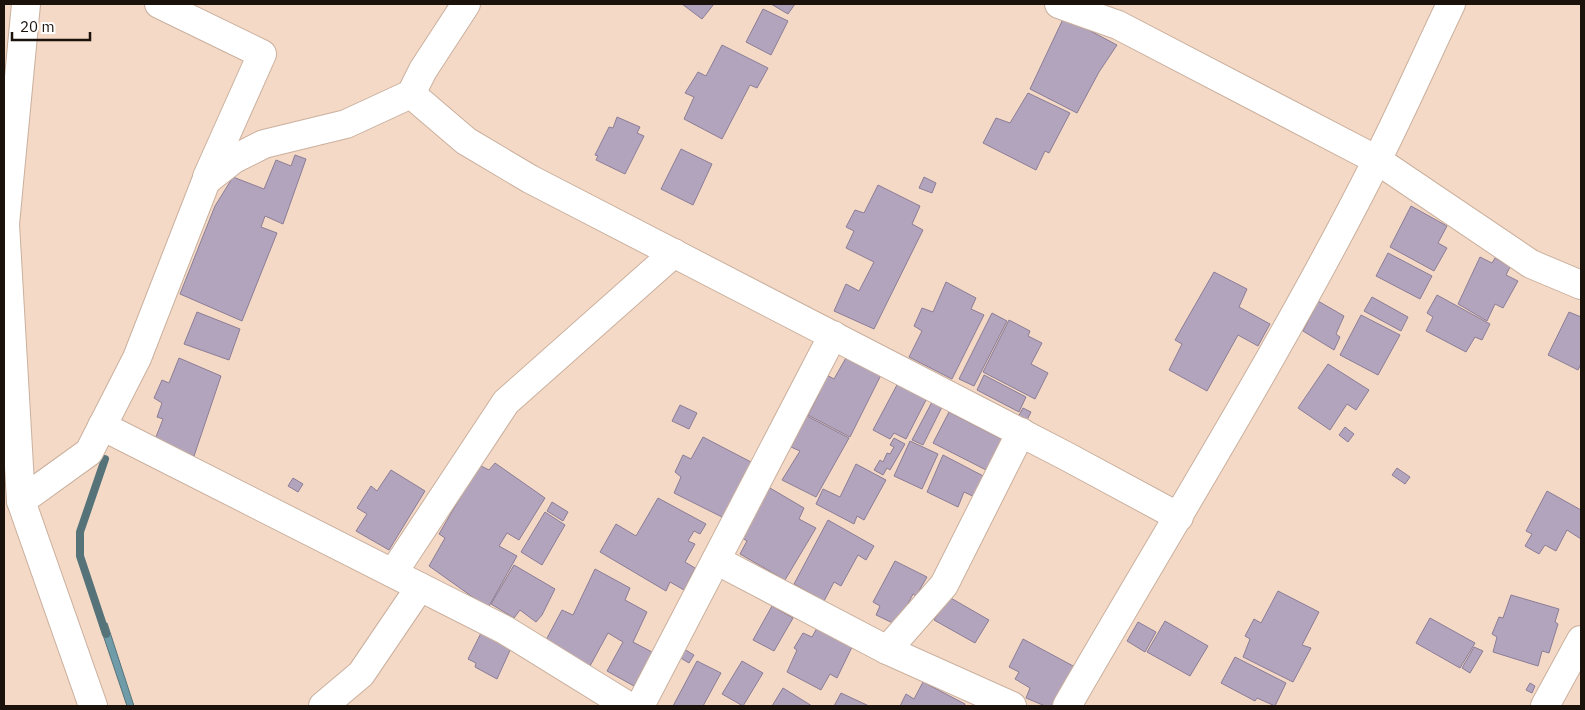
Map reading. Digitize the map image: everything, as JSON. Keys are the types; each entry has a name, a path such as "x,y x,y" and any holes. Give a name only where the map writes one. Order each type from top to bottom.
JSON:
{"street":[{"path":"26,4 5,224 21,502 93,706"},
{"path":"21,502 89,452 137,358 206,181 262,54 159,4"},
{"path":"206,181 234,158 264,144 346,124 411,94 423,70 466,4"},
{"path":"1059,4 1118,25 1377,160 1531,264 1581,285"},
{"path":"1067,706 1179,516 1293,316 1377,160 1451,4"},
{"path":"411,94 466,141 530,179 1021,432 1179,516"},
{"path":"393,573 506,402 674,253"},
{"path":"640,706 833,335"},
{"path":"102,426 506,630 628,706"},
{"path":"887,650 944,584 1021,432"},
{"path":"716,560 887,650 1012,706"},
{"path":"323,706 361,674 420,587"},
{"path":"1545,706 1581,640"}],"water":[{"path":"107,623 134,706 127,706 100,626"}],"building":[{"path":"682,4 714,4 702,19"},
{"path":"771,4 795,4 788,14"},
{"path":"763,9 788,21 771,55 746,42"},
{"path":"1064,17 1117,45 1099,72 1077,113 1030,89"},
{"path":"722,45 768,68 757,88 750,85 722,139 684,119 694,97 685,93 698,72 706,76"},
{"path":"1028,93 1070,113 1049,153 1045,151 1036,170 983,143 996,118 1010,123"},
{"path":"617,117 640,127 637,133 644,136 625,174 596,160 598,156 595,155 609,127 613,128"},
{"path":"681,149 712,164 693,205 661,189"},
{"path":"295,155 306,159 283,224 265,216 261,227 277,233 242,321 180,294 215,206 233,177 264,189 276,160 291,166"},
{"path":"924,177 936,183 932,193 919,188"},
{"path":"878,185 920,206 912,224 923,230 874,329 834,311 846,284 859,291 874,262 846,248 854,231 846,227 855,210 864,213"},
{"path":"1411,206 1447,226 1438,243 1447,248 1434,271 1390,247"},
{"path":"1388,253 1432,276 1420,299 1376,276"},
{"path":"1480,257 1492,263 1495,258 1510,267 1506,275 1518,281 1503,308 1495,304 1487,321 1458,304"},
{"path":"1214,272 1247,289 1239,307 1270,324 1258,346 1238,335 1207,391 1169,370 1182,344 1175,340"},
{"path":"946,282 976,298 971,309 984,315 952,379 909,357 922,331 914,326 922,308 933,312"},
{"path":"1437,295 1490,324 1482,340 1475,337 1466,352 1426,331 1433,317 1427,313"},
{"path":"1372,297 1408,317 1401,331 1364,311"},
{"path":"1318,301 1344,316 1336,334 1340,337 1334,350 1303,331"},
{"path":"197,312 240,329 229,360 184,344"},
{"path":"1569,312 1581,317 1581,364 1578,370 1548,355"},
{"path":"992,313 1007,321 974,386 959,379"},
{"path":"1361,315 1400,335 1378,375 1340,355"},
{"path":"1009,320 1030,331 1028,336 1042,343 1031,364 1048,373 1035,399 983,372"},
{"path":"847,356 881,375 850,437 808,415 819,394 813,390 823,373 834,379"},
{"path":"179,358 221,376 194,456 154,442 163,419 157,417 162,403 154,398 162,380 169,383"},
{"path":"1328,364 1369,390 1356,410 1347,404 1330,430 1298,408"},
{"path":"984,375 1026,397 1019,412 977,390"},
{"path":"898,383 927,398 906,439 894,433 890,439 873,430"},
{"path":"932,402 942,407 923,445 912,440"},
{"path":"680,405 697,413 689,429 672,421"},
{"path":"1023,408 1031,412 1026,422 1018,417"},
{"path":"949,412 1007,442 992,473 933,443"},
{"path":"807,416 849,438 816,497 782,480 800,451 791,447"},
{"path":"1345,427 1354,434 1348,442 1339,435"},
{"path":"703,437 751,462 724,518 674,493 681,477 675,472 683,455 691,459"},
{"path":"894,438 905,444 890,470 887,468 883,475 874,470 880,460 883,462 887,453 890,454 894,447 890,445"},
{"path":"910,441 938,454 922,489 894,476"},
{"path":"943,455 989,479 979,499 964,492 958,507 927,492"},
{"path":"495,463 545,498 519,540 507,533 499,546 517,556 488,608 429,566 445,538 439,534 479,465 489,470"},
{"path":"856,464 886,480 864,520 857,516 854,524 816,504 823,489 840,497"},
{"path":"1397,468 1410,477 1405,484 1392,475"},
{"path":"391,470 425,491 389,550 356,531 367,514 357,508 371,486 377,491"},
{"path":"293,478 303,484 298,492 288,486"},
{"path":"770,488 804,508 799,519 816,528 785,580 740,554 747,541 739,536"},
{"path":"1547,491 1581,510 1581,539 1567,530 1556,551 1545,545 1539,554 1525,546 1532,534 1526,531"},
{"path":"658,498 706,524 700,534 694,531 688,541 695,544 685,562 695,568 684,590 670,582 666,591 600,552 616,524 636,536"},
{"path":"552,502 568,512 563,521 547,511"},
{"path":"545,512 565,525 542,565 521,552"},
{"path":"828,520 874,546 866,560 858,555 841,586 834,582 824,601 794,584"},
{"path":"895,561 927,577 916,596 913,594 897,625 876,615 880,606 873,602"},
{"path":"514,565 555,589 542,615 536,622 520,610 514,618 491,604"},
{"path":"595,569 630,588 625,600 647,612 633,642 652,652 634,686 607,671 623,642 608,633 590,666 546,640 562,610 573,615"},
{"path":"1278,591 1319,612 1302,645 1311,648 1293,682 1243,657 1250,639 1245,636 1254,619 1261,623"},
{"path":"1511,595 1559,609 1555,622 1558,624 1549,653 1542,651 1538,666 1493,652 1497,637 1492,634 1499,617 1503,618"},
{"path":"949,597 989,620 975,643 934,620"},
{"path":"772,606 793,618 774,651 753,640"},
{"path":"1430,618 1475,643 1460,668 1416,643"},
{"path":"1165,621 1208,646 1190,676 1147,652"},
{"path":"1138,622 1156,632 1145,652 1127,641"},
{"path":"817,628 852,647 837,678 830,674 821,690 787,672 797,650 794,648 803,633 812,637"},
{"path":"482,631 512,646 497,679 475,667 476,663 468,659"},
{"path":"1023,639 1075,667 1056,706 1045,706 1026,698 1030,688 1015,679 1019,672 1009,667"},
{"path":"1474,647 1483,651 1470,673 1462,668"},
{"path":"684,649 694,655 689,663 679,657"},
{"path":"1235,657 1286,683 1275,706 1257,698 1255,701 1221,683"},
{"path":"697,661 721,673 703,706 673,706"},
{"path":"742,661 763,673 743,706 722,694"},
{"path":"923,682 965,704 964,706 900,706 906,694 914,699"},
{"path":"1530,683 1535,686 1532,693 1526,690"},
{"path":"783,688 812,706 772,706"},
{"path":"841,693 869,706 834,706"}],"waterway":[{"path":"105,459 80,532 80,556 106,634"}]}
